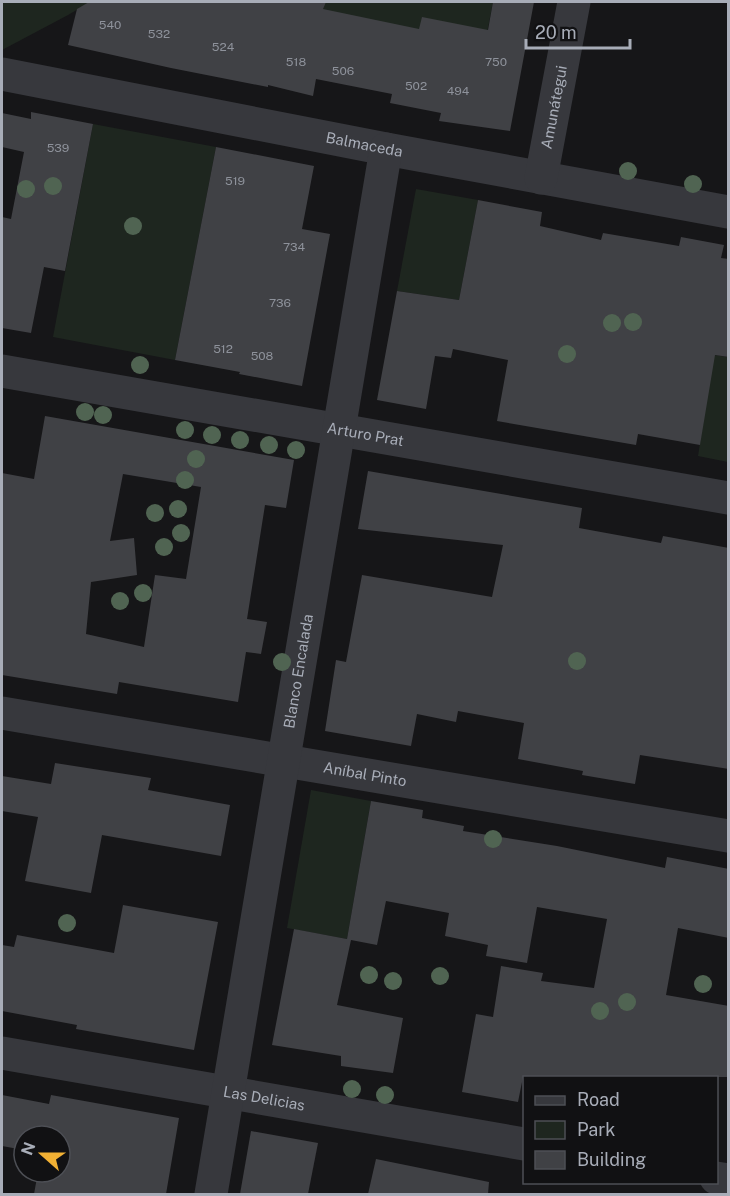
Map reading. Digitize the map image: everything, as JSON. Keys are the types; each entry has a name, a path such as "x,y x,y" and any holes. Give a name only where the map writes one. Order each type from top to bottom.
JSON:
{"street":[{"name":"Amunátegui","path":"541,178 574,2"},
{"name":"Balmaceda","path":"2,74 386,149 729,212"},
{"name":"Blanco Encalada","path":"211,1194 386,149"},
{"name":"Arturo Prat","path":"2,371 729,498"},
{"name":"Aníbal Pinto","path":"2,713 729,836"},
{"name":"Las Delicias","path":"2,1053 523,1144"}],"green space":[{"path":"2,2 90,2 2,50"},
{"path":"262,2 493,2 486,38 260,13"},
{"path":"93,124 216,147 175,360 53,337"},
{"path":"416,189 478,200 459,300 397,291"},
{"path":"714,355 728,357 728,462 698,456"},
{"path":"311,790 371,801 347,939 287,928"}],"building":[{"path":"89,2 326,2 323,9 419,29 422,17 488,30 493,2 534,2 510,131 439,121 441,113 390,103 392,94 316,79 313,96 68,45 77,9"},
{"path":"31,112 93,124 65,271 44,267 31,333 2,328 2,217 11,219 24,152 2,147 2,113 31,119"},
{"path":"216,147 314,166 302,229 330,234 302,386 175,360"},
{"path":"478,200 542,212 540,226 601,240 603,233 679,246 681,237 724,245 721,258 729,259 729,357 715,355 700,445 638,434 636,445 497,421 508,360 453,349 451,358 435,356 426,409 377,400 397,291 459,300"},
{"path":"45,416 294,460 286,508 265,505 247,619 267,622 261,654 246,652 238,702 119,682 117,694 2,675 2,473 34,479","holes":["123,474 201,487 186,579 155,575 144,647 86,634 91,582 137,575 134,538 110,541"]},
{"path":"368,471 582,508 579,528 661,543 663,536 729,548 729,769 640,755 635,784 582,775 583,771 518,759 524,723 458,711 456,722 417,714 411,746 325,731 336,660 346,662 362,575 492,597 503,545 358,529"},
{"path":"55,763 151,778 148,790 230,805 221,856 102,835 91,893 25,881 38,817 2,811 2,776 51,784"},
{"path":"371,801 423,810 422,818 464,826 463,831 557,846 665,868 667,857 729,869 729,938 678,928 666,995 729,1006 729,1077 523,1076 518,1102 462,1092 476,1014 493,1017 501,966 543,973 541,981 594,988 607,919 537,907 527,963 486,956 488,945 445,936 449,913 386,901 377,945 351,940 337,1005 403,1018 393,1073 341,1066 341,1056 272,1045 294,929 347,939"},
{"path":"123,905 218,922 194,1050 76,1029 77,1025 2,1011 2,945 14,947 17,935 114,953"},
{"path":"2,1095 49,1104 51,1095 179,1118 166,1194 34,1194 36,1184 72,1184 72,1124 12,1124 12,1148 2,1146"},
{"path":"251,1131 318,1143 308,1194 240,1194"},
{"path":"376,1159 489,1182 488,1194 368,1194"}]}
